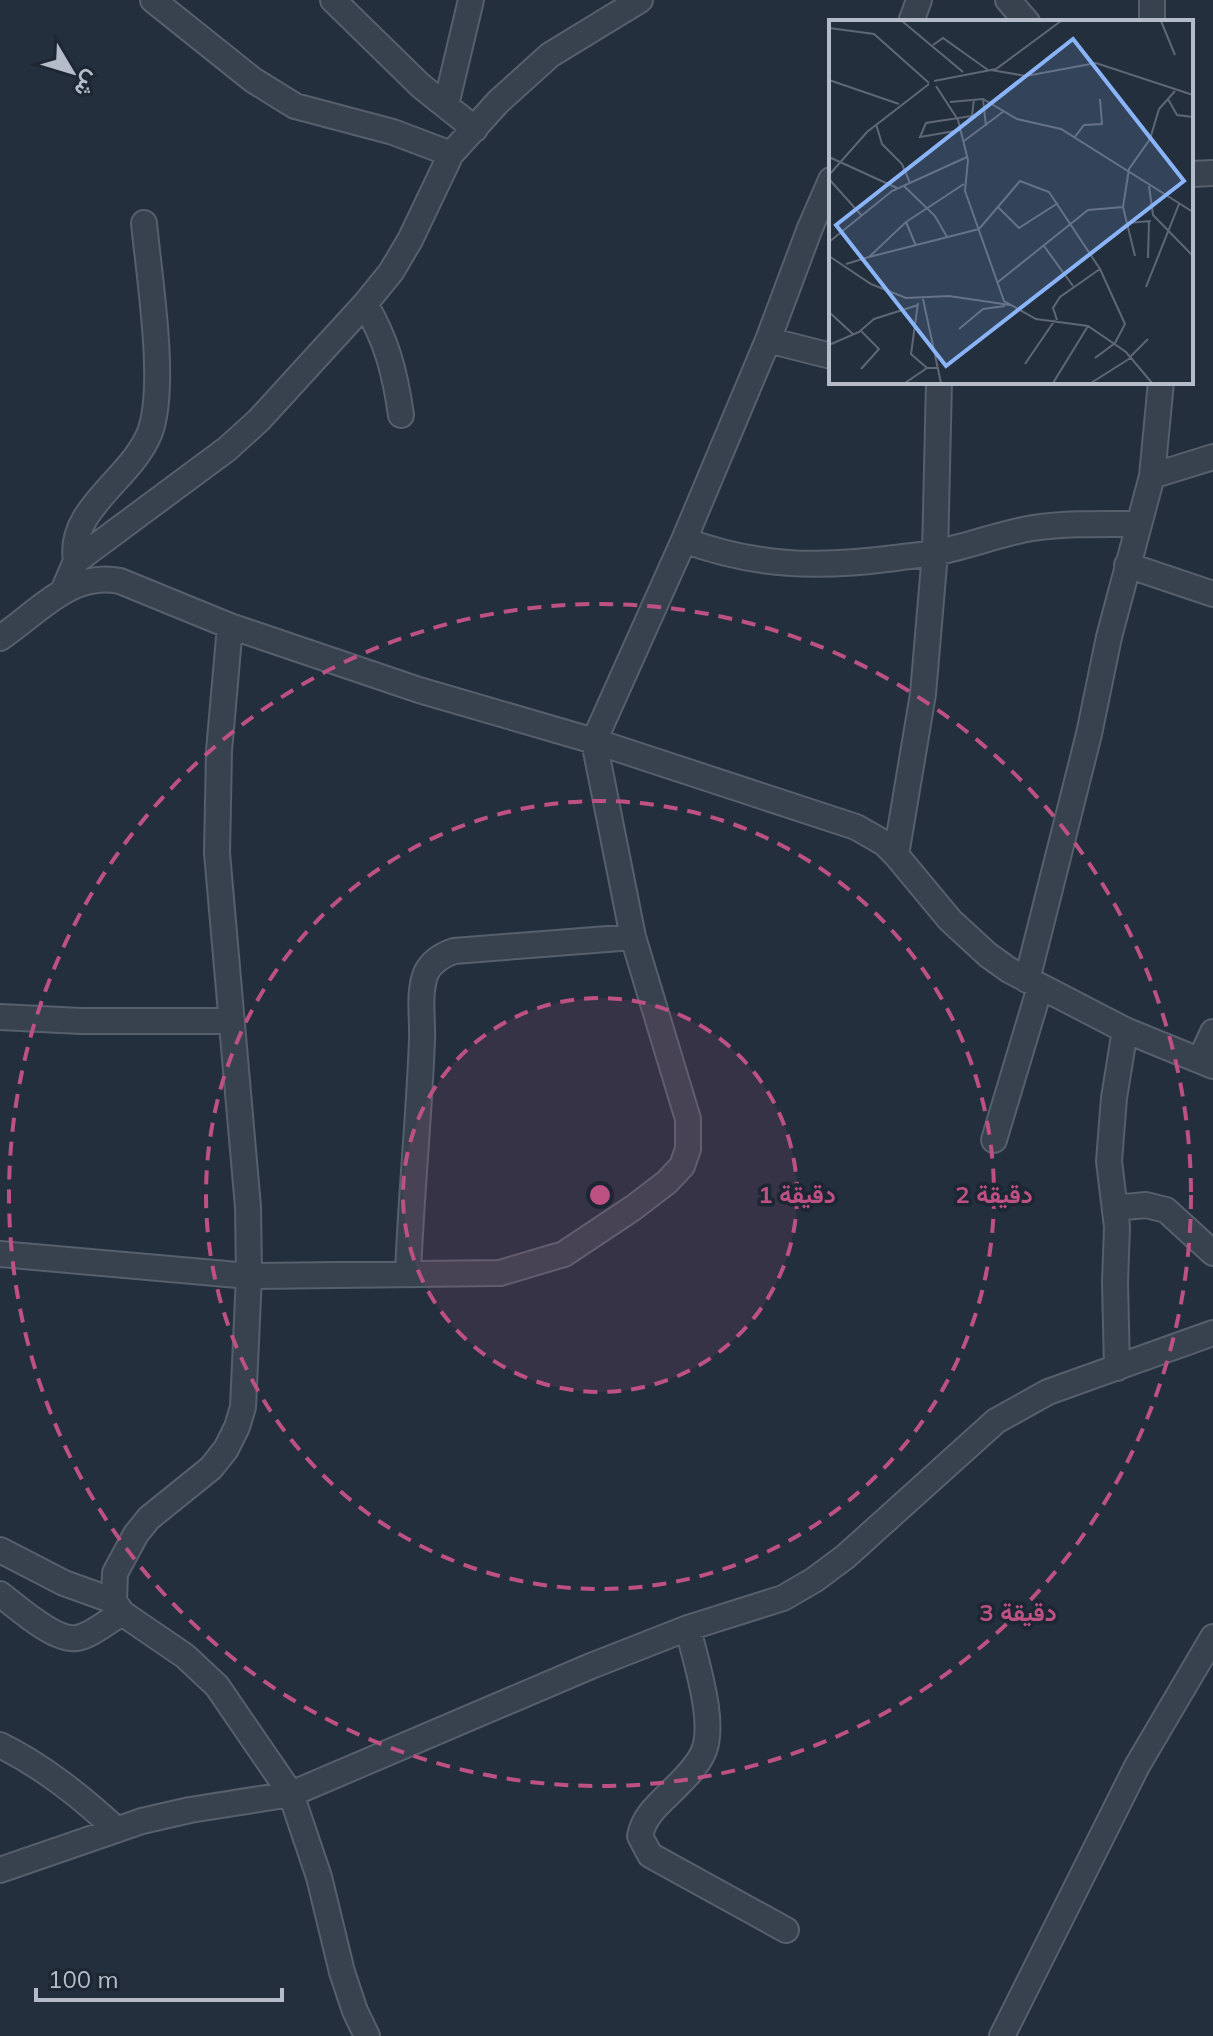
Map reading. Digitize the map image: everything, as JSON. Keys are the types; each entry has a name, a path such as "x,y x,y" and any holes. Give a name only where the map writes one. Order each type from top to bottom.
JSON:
{"street":[{"path":"153,0 253,80 295,106 393,132 451,154"},
{"path":"333,0 399,66 475,129"},
{"path":"446,105 471,0"},
{"path":"76,561 227,449 288,389 391,272 410,240 451,154 534,68 576,38 640,0"},
{"path":"912,20 919,0"},
{"path":"1008,0 1025,20"},
{"path":"1193,174 1213,173"},
{"path":"0,1254 249,1276 500,1273 564,1254 633,1208 682,1166 688,1149 688,1119 633,937 594,741 684,540 829,185"},
{"path":"63,591 76,561 74,541 77,529 133,462 151,428 157,374 144,223"},
{"path":"365,304 382,331 388,349 401,415"},
{"path":"768,340 829,355"},
{"path":"896,855 923,694 935,553 938,384"},
{"path":"994,1140 1033,984 1109,637 1152,476 1161,384"},
{"path":"1152,476 1213,457"},
{"path":"684,540 721,554 783,564 848,564 935,553 1030,528 1071,524 1137,524"},
{"path":"1127,565 1213,594"},
{"path":"0,638 63,591 84,581 120,581 230,626 419,690 594,741 856,827 884,843 967,937 988,955 1033,984 1125,1030 1207,1063 1213,1032"},
{"path":"118,1607 115,1573 136,1534 149,1518 211,1468 226,1449 243,1407 249,1276 248,1207 217,853 219,751 230,626"},
{"path":"408,1274 411,1180 423,1038 422,990 432,963 454,951 633,937"},
{"path":"0,1017 81,1021 232,1021"},
{"path":"1117,1368 1117,1249 1109,1161 1114,1098 1125,1030"},
{"path":"1115,1208 1146,1205 1166,1210 1213,1253"},
{"path":"0,1870 116,1829 190,1810 291,1794 507,1701 688,1628 783,1598 814,1580 884,1523 996,1421 1048,1392 1213,1333"},
{"path":"0,1580 7,1553 118,1607 185,1656 206,1674 231,1703 248,1734 291,1794 319,1877 342,1972 367,2036"},
{"path":"0,1594 65,1638 82,1637 118,1607"},
{"path":"688,1628 708,1718 708,1737 704,1753 688,1775 646,1817 640,1836 650,1855 786,1930"},
{"path":"1002,2036 1137,1766 1213,1637"},
{"path":"0,1745 57,1779 116,1829"}]}
